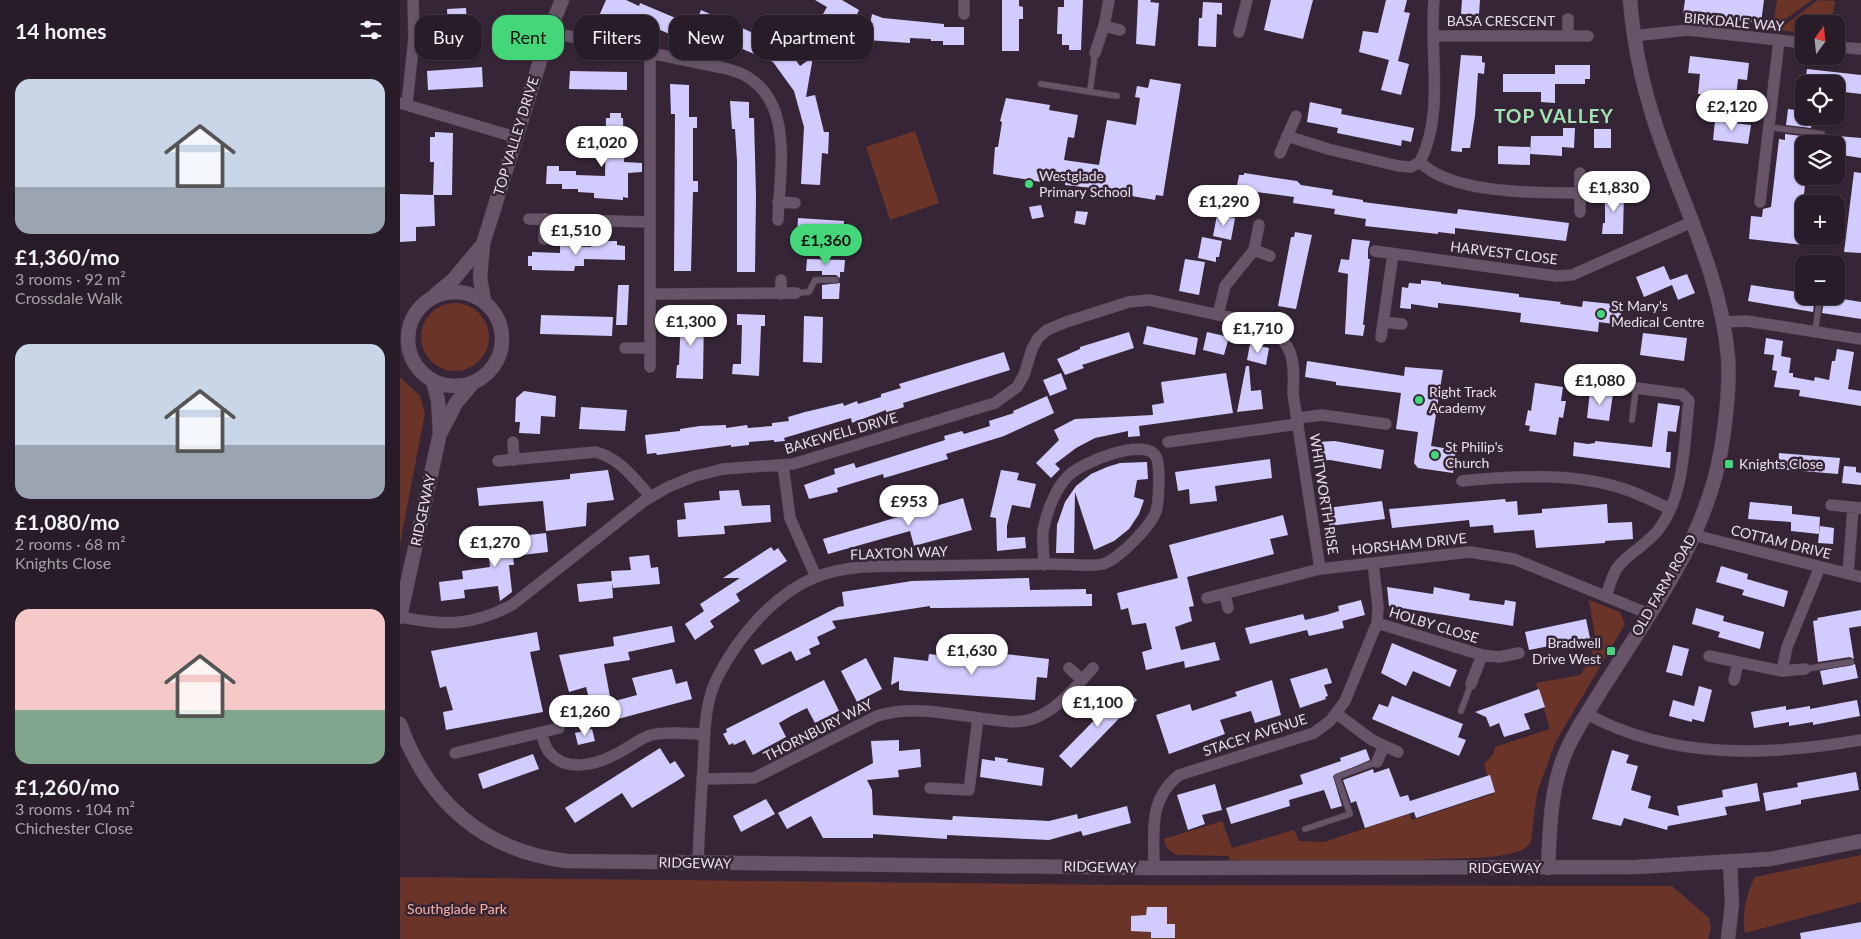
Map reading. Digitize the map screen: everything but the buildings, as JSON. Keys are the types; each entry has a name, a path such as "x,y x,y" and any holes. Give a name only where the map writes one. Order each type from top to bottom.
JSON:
{"street":[{"path":"414,0 414,38 403,104 515,137"},
{"name":"TOP VALLEY DRIVE","path":"556,15 562,0"},
{"path":"964,0 964,14"},
{"path":"1095,53 1104,26 1109,0"},
{"path":"1239,32 1247,0"},
{"path":"1287,136 1328,150 1398,166 1411,167 1420,162 1432,124 1434,94 1434,0"},
{"name":"OLD FARM ROAD","path":"1548,868 1551,816 1556,783 1567,750 1587,714 1670,580 1694,535 1706,506 1721,450 1726,406 1728,358 1723,322 1708,262 1660,137 1642,81 1633,36 1630,0"},
{"name":"BASA CRESCENT","path":"1568,19 1568,36"},
{"path":"1104,26 1120,30"},
{"name":"BIRKDALE WAY","path":"1633,36 1688,30 1795,42"},
{"name":"BASA CRESCENT","path":"1434,36 1588,36"},
{"path":"1760,202 1779,40"},
{"path":"1845,48 1861,49"},
{"path":"659,55 728,69 746,76 760,88 773,104 778,121 778,220"},
{"name":"TOP VALLEY DRIVE","path":"484,301 480,278 483,244 540,60"},
{"path":"650,60 650,367"},
{"path":"1280,153 1296,116"},
{"path":"1420,162 1445,179 1454,181 1529,193 1580,193"},
{"path":"1580,173 1580,212"},
{"path":"778,202 795,203"},
{"path":"529,219 650,222"},
{"path":"544,240 545,219"},
{"name":"HARVEST CLOSE","path":"1375,251 1556,276 1572,274 1692,222"},
{"path":"1218,315 1225,286 1254,250 1259,224"},
{"name":"TOP VALLEY DRIVE","path":"432,297 453,280 483,244"},
{"path":"1254,250 1270,256"},
{"path":"1381,337 1392,254"},
{"path":"781,280 781,294"},
{"path":"400,321 432,297 445,292 459,291 472,294 484,301 495,313 502,329 501,350 491,370 473,383 460,386 446,386 433,381 415,365 400,360"},
{"path":"650,294 796,293"},
{"name":"BAKEWELL DRIVE","path":"400,617 443,624 480,620 494,614 512,605 651,497 668,487 704,474 723,469 793,464 995,403 1017,387 1024,375 1032,349 1038,338 1047,330 1129,302 1149,300 1261,324 1282,337"},
{"path":"415,365 407,343 408,331 418,309"},
{"path":"1723,322 1747,321 1861,339"},
{"path":"1383,322 1402,324"},
{"name":"WHITWORTH RISE","path":"1282,337 1292,355 1294,367 1293,394 1320,569"},
{"path":"625,348 650,348"},
{"name":"RIDGEWAY","path":"400,617 440,433 438,400 433,381"},
{"name":"RIDGEWAY","path":"440,433 456,403 473,383"},
{"path":"1606,596 1616,569 1626,558 1643,546 1658,529 1670,509 1677,490 1689,401 1682,394 1636,388"},
{"path":"1297,421 1322,415 1386,424"},
{"name":"WHITWORTH RISE","path":"1176,445 1297,421"},
{"path":"512,442 514,460"},
{"path":"1148,450 1154,454 1157,464 1156,511 1148,525 1122,554 1103,564 1044,564 1043,532 1056,493 1068,475 1096,459 1120,451 1148,450"},
{"path":"498,461 596,452 608,456 619,463 651,497"},
{"path":"783,465 790,518 816,577"},
{"path":"1462,481 1520,477 1559,478 1598,483 1638,494 1670,509"},
{"path":"1831,505 1857,508 1848,574"},
{"name":"COTTAM DRIVE","path":"1694,535 1861,577"},
{"name":"HORSHAM DRIVE","path":"1207,598 1320,569 1470,552 1514,559 1649,614"},
{"name":"STACEY AVENUE","path":"1154,868 1155,812 1159,797 1167,785 1179,775 1314,733 1337,714 1345,701 1377,623 1378,607 1372,563"},
{"name":"FLAXTON WAY","path":"698,863 706,705 717,677 736,646 758,619 786,595 816,577 845,570 873,566 1044,564"},
{"path":"1782,671 1787,647 1820,567"},
{"path":"1225,594 1228,608"},
{"name":"HOLBY CLOSE","path":"1377,623 1482,655 1499,657 1519,654"},
{"name":"HOLBY CLOSE","path":"1471,684 1482,655"},
{"path":"1708,656 1782,671 1805,670"},
{"path":"1734,680 1738,662"},
{"path":"1069,668 1082,680"},
{"name":"THORNBURY WAY","path":"702,779 754,778 877,716 890,712 918,710 1013,722 1032,719 1060,702 1093,668"},
{"path":"1337,714 1372,740 1398,752"},
{"path":"1587,714 1620,730 1647,740 1720,750 1779,752 1813,749 1861,740"},
{"path":"930,788 969,790 978,718"},
{"name":"RIDGEWAY","path":"400,724 404,748 426,780 448,806 471,825 493,840 520,852 567,861 1154,868 1637,867 1730,863 1794,855 1861,841"},
{"path":"455,753 559,728"},
{"path":"541,732 548,752 557,760 569,765 582,764 613,756 650,736 664,733 705,734"},
{"path":"1377,762 1384,746"},
{"path":"1728,939 1732,904 1730,863"}],"lane":[{"path":"1090,92 1095,53"},
{"path":"1041,84 1116,96"},
{"path":"1769,128 1822,134"},
{"path":"796,293 809,292 814,280 836,280"},
{"path":"1815,332 1819,305"},
{"path":"1576,381 1636,388 1632,420"},
{"path":"1805,670 1851,662"},
{"path":"1461,711 1471,684"},
{"path":"1305,829 1350,814 1337,777 1377,762"}],"green space":[{"path":"1777,0 1812,0 1776,26 1773,26"},
{"path":"1818,0 1835,1 1833,15 1798,15"},
{"path":"1795,17 1795,32 1778,30"},
{"path":"915,131 939,203 890,220 866,147"},
{"path":"462,303 474,309 483,318 489,330 487,350 479,361 462,371 448,371 431,361 423,350 421,330 431,313 442,305"},
{"path":"400,377 420,396 425,413 400,544"},
{"path":"1589,600 1620,612 1625,624 1555,743 1537,793 1531,841 1524,849 1505,855 1477,858 1361,862 1229,862 1229,856 1176,855 1167,848 1164,839 1222,821 1232,848 1294,830 1299,841 1324,842 1409,814 1412,820 1493,794 1484,764 1493,754 1495,747 1550,729 1536,683 1580,675 1593,656 1589,638 1595,636"},
{"path":"1861,855 1861,902 1745,933 1745,904 1755,877"},
{"name":"Southglade Park","path":"400,877 1120,885 1672,886 1709,918 1711,928 1708,939 400,939"}],"place":[{"name":"Westglade Primary School","path":"1029,184"},
{"name":"St Mary's Medical Centre","path":"1601,314"},
{"name":"Right Track Academy","path":"1419,400"},
{"name":"St Philip's Church","path":"1435,455"},
{"name":"Knights Close","path":"1729,464"},
{"name":"Bradwell Drive West","path":"1611,651"}],"district":[{"name":"TOP VALLEY","path":"1554,116"}]}
